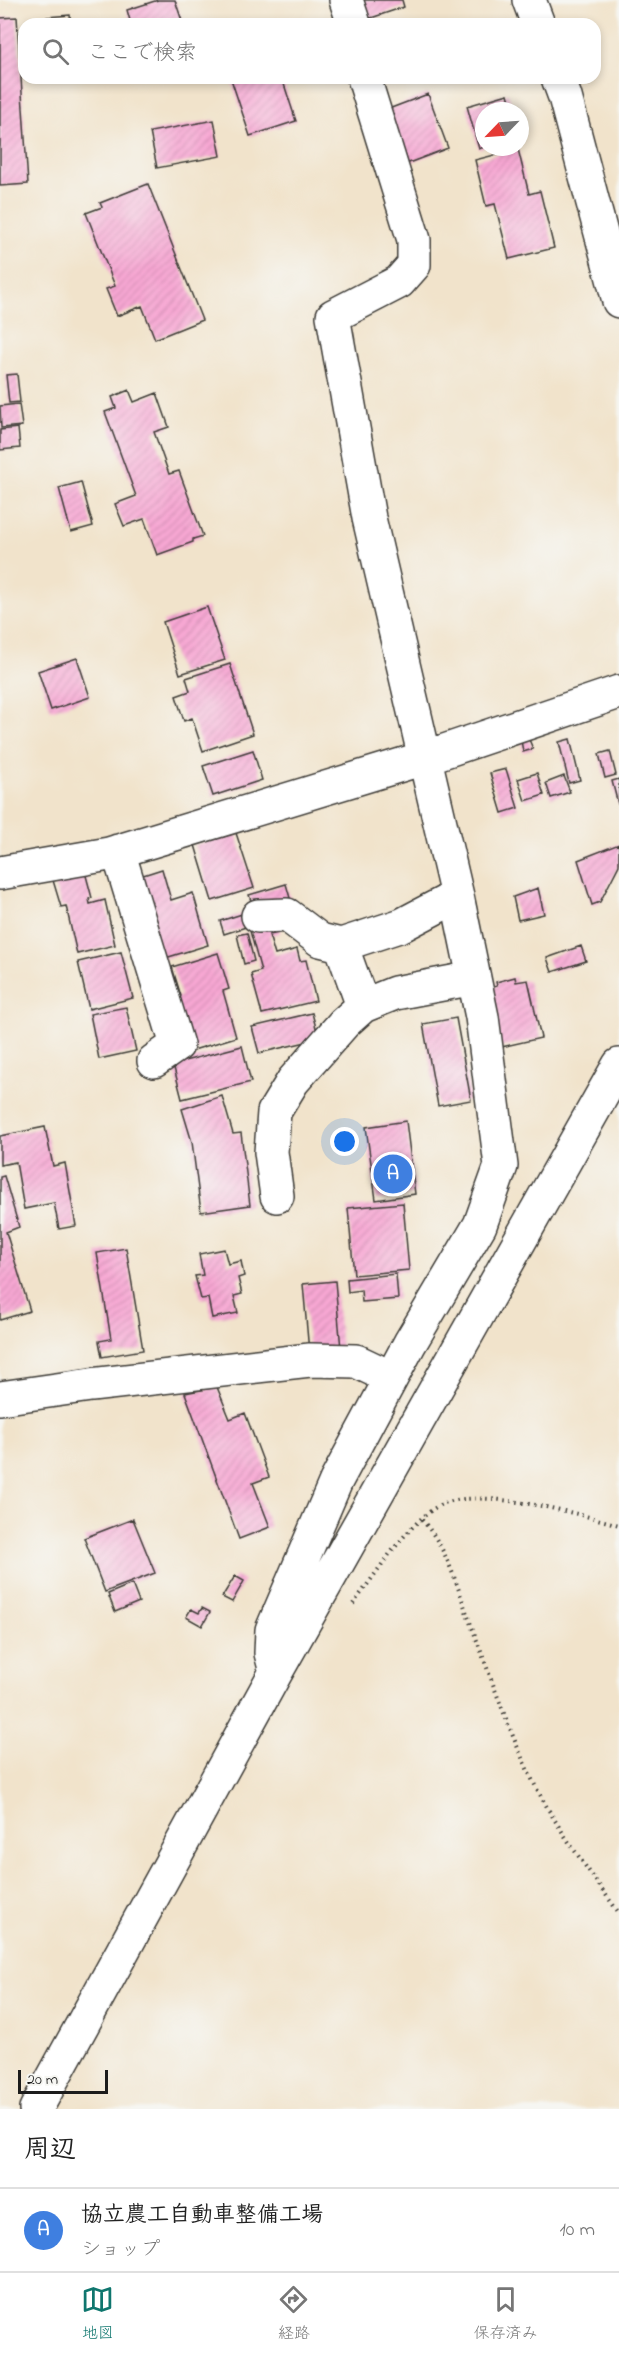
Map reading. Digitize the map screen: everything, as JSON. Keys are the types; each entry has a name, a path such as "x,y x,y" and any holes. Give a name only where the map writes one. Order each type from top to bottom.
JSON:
{"street":[{"path":"346,0 352,18"},
{"path":"529,0 536,18"},
{"path":"276,1672 271,1653 272,1630 336,1481 410,1343 480,1225 501,1166 495,1137 482,1017 457,896 369,518 333,316 399,282 414,265 414,240 366,84"},
{"path":"560,84 619,301"},
{"path":"0,873 118,851 424,758 619,692"},
{"path":"118,851 177,1045 154,1061"},
{"path":"258,916 287,915 320,940 341,945 402,926 457,896"},
{"path":"341,945 363,1006"},
{"path":"277,1196 271,1152 274,1112 293,1081 344,1023 363,1006 395,993 474,978"},
{"path":"36,2109 276,1672 619,1065"},
{"path":"0,1398 91,1385 310,1360 356,1361 375,1370 389,1382"}],"path":[{"path":"346,1613 408,1533 437,1507 452,1501 472,1498 560,1509 619,1525"},
{"path":"422,1520 435,1534 446,1557 498,1699 547,1809 619,1913"}],"building":[{"path":"158,0 175,0 181,18 129,18 127,10"},
{"path":"361,0 402,0 404,7 368,18"},
{"path":"70,15 70,18 47,18"},
{"path":"17,17 18,84 21,84 28,184 0,186 0,18"},
{"path":"233,84 284,84 296,121 250,136"},
{"path":"428,94 448,148 406,164 386,110"},
{"path":"508,94 510,102 481,102"},
{"path":"475,104 475,135 467,106"},
{"path":"214,120 221,156 157,168 150,132"},
{"path":"491,156 520,156 529,194 540,191 554,248 509,259 495,204 486,206 475,160"},
{"path":"148,184 202,320 155,339 142,306 117,316 106,289 115,286 86,213 102,207 100,203"},
{"path":"17,374 20,402 9,403 6,375"},
{"path":"129,390 134,402 157,393 169,427 154,432 169,474 179,471 203,536 157,555 144,519 124,526 115,504 136,496 105,412 116,408 112,397"},
{"path":"19,404 22,426 1,428 0,406"},
{"path":"18,428 20,448 0,450 0,430"},
{"path":"81,482 93,526 71,532 59,488"},
{"path":"207,607 225,660 180,674 163,622"},
{"path":"77,658 90,697 51,710 38,671"},
{"path":"230,664 253,734 203,751 192,718 184,721 176,696 190,691 186,678"},
{"path":"528,737 533,749 523,752 521,740"},
{"path":"570,739 580,780 569,783 559,742"},
{"path":"253,750 262,780 213,796 203,766"},
{"path":"610,751 616,775 605,778 599,754"},
{"path":"506,769 518,808 502,813 490,773"},
{"path":"537,773 544,795 525,801 518,779"},
{"path":"564,776 570,792 551,798 546,783"},
{"path":"619,779 619,804 618,804 612,781"},
{"path":"236,833 254,888 212,901 195,845"},
{"path":"619,844 619,865 600,902 592,905 578,860"},
{"path":"84,868 92,898 89,899 90,904 105,900 115,945 77,954 66,906 61,907 52,877"},
{"path":"162,869 171,900 193,893 208,945 162,959 137,877"},
{"path":"286,884 290,898 254,909 249,895"},
{"path":"538,888 544,914 518,920 513,897"},
{"path":"242,914 246,927 224,934 220,921"},
{"path":"278,924 280,933 269,935 275,955 297,949 300,961 306,960 316,1001 262,1014 251,974 261,971 250,931"},
{"path":"247,933 254,961 244,964 237,935"},
{"path":"581,946 586,961 552,972 547,958"},
{"path":"121,952 133,998 89,1009 78,962"},
{"path":"218,953 229,989 223,991 236,1037 190,1051 173,998 181,996 172,967"},
{"path":"515,977 516,982 528,980 541,1038 497,1048 484,990 497,986 496,982"},
{"path":"126,1007 136,1051 99,1059 90,1014"},
{"path":"312,1013 319,1039 259,1053 252,1027"},
{"path":"456,1018 471,1100 438,1106 423,1024"},
{"path":"242,1046 251,1082 182,1099 173,1064"},
{"path":"222,1096 233,1134 241,1133 250,1205 201,1212 192,1142 182,1109"},
{"path":"406,1121 415,1194 376,1200 366,1127"},
{"path":"45,1127 53,1166 65,1163 76,1226 59,1229 54,1203 24,1209 16,1162 0,1165 0,1136"},
{"path":"4,1176 19,1227 6,1232 30,1311 0,1320 0,1177"},
{"path":"403,1203 409,1270 354,1275 348,1208"},
{"path":"126,1248 143,1350 102,1357 99,1341 111,1339 97,1253"},
{"path":"224,1249 228,1264 241,1261 244,1276 238,1278 242,1294 234,1296 238,1313 212,1318 208,1298 201,1299 195,1276 203,1275 199,1254"},
{"path":"396,1274 398,1299 362,1302 361,1290 348,1292 347,1279"},
{"path":"335,1281 341,1349 309,1352 303,1284"},
{"path":"217,1387 230,1419 245,1413 269,1477 253,1483 270,1527 239,1539 185,1393"},
{"path":"133,1519 155,1573 105,1592 84,1538"},
{"path":"235,1576 244,1581 232,1602 222,1597"},
{"path":"132,1584 139,1602 115,1612 108,1594"},
{"path":"202,1608 210,1612 202,1626 186,1617 191,1609 199,1613"}],"place":[{"name":"協立農工自動車整備工場","path":"393,1174"}]}
